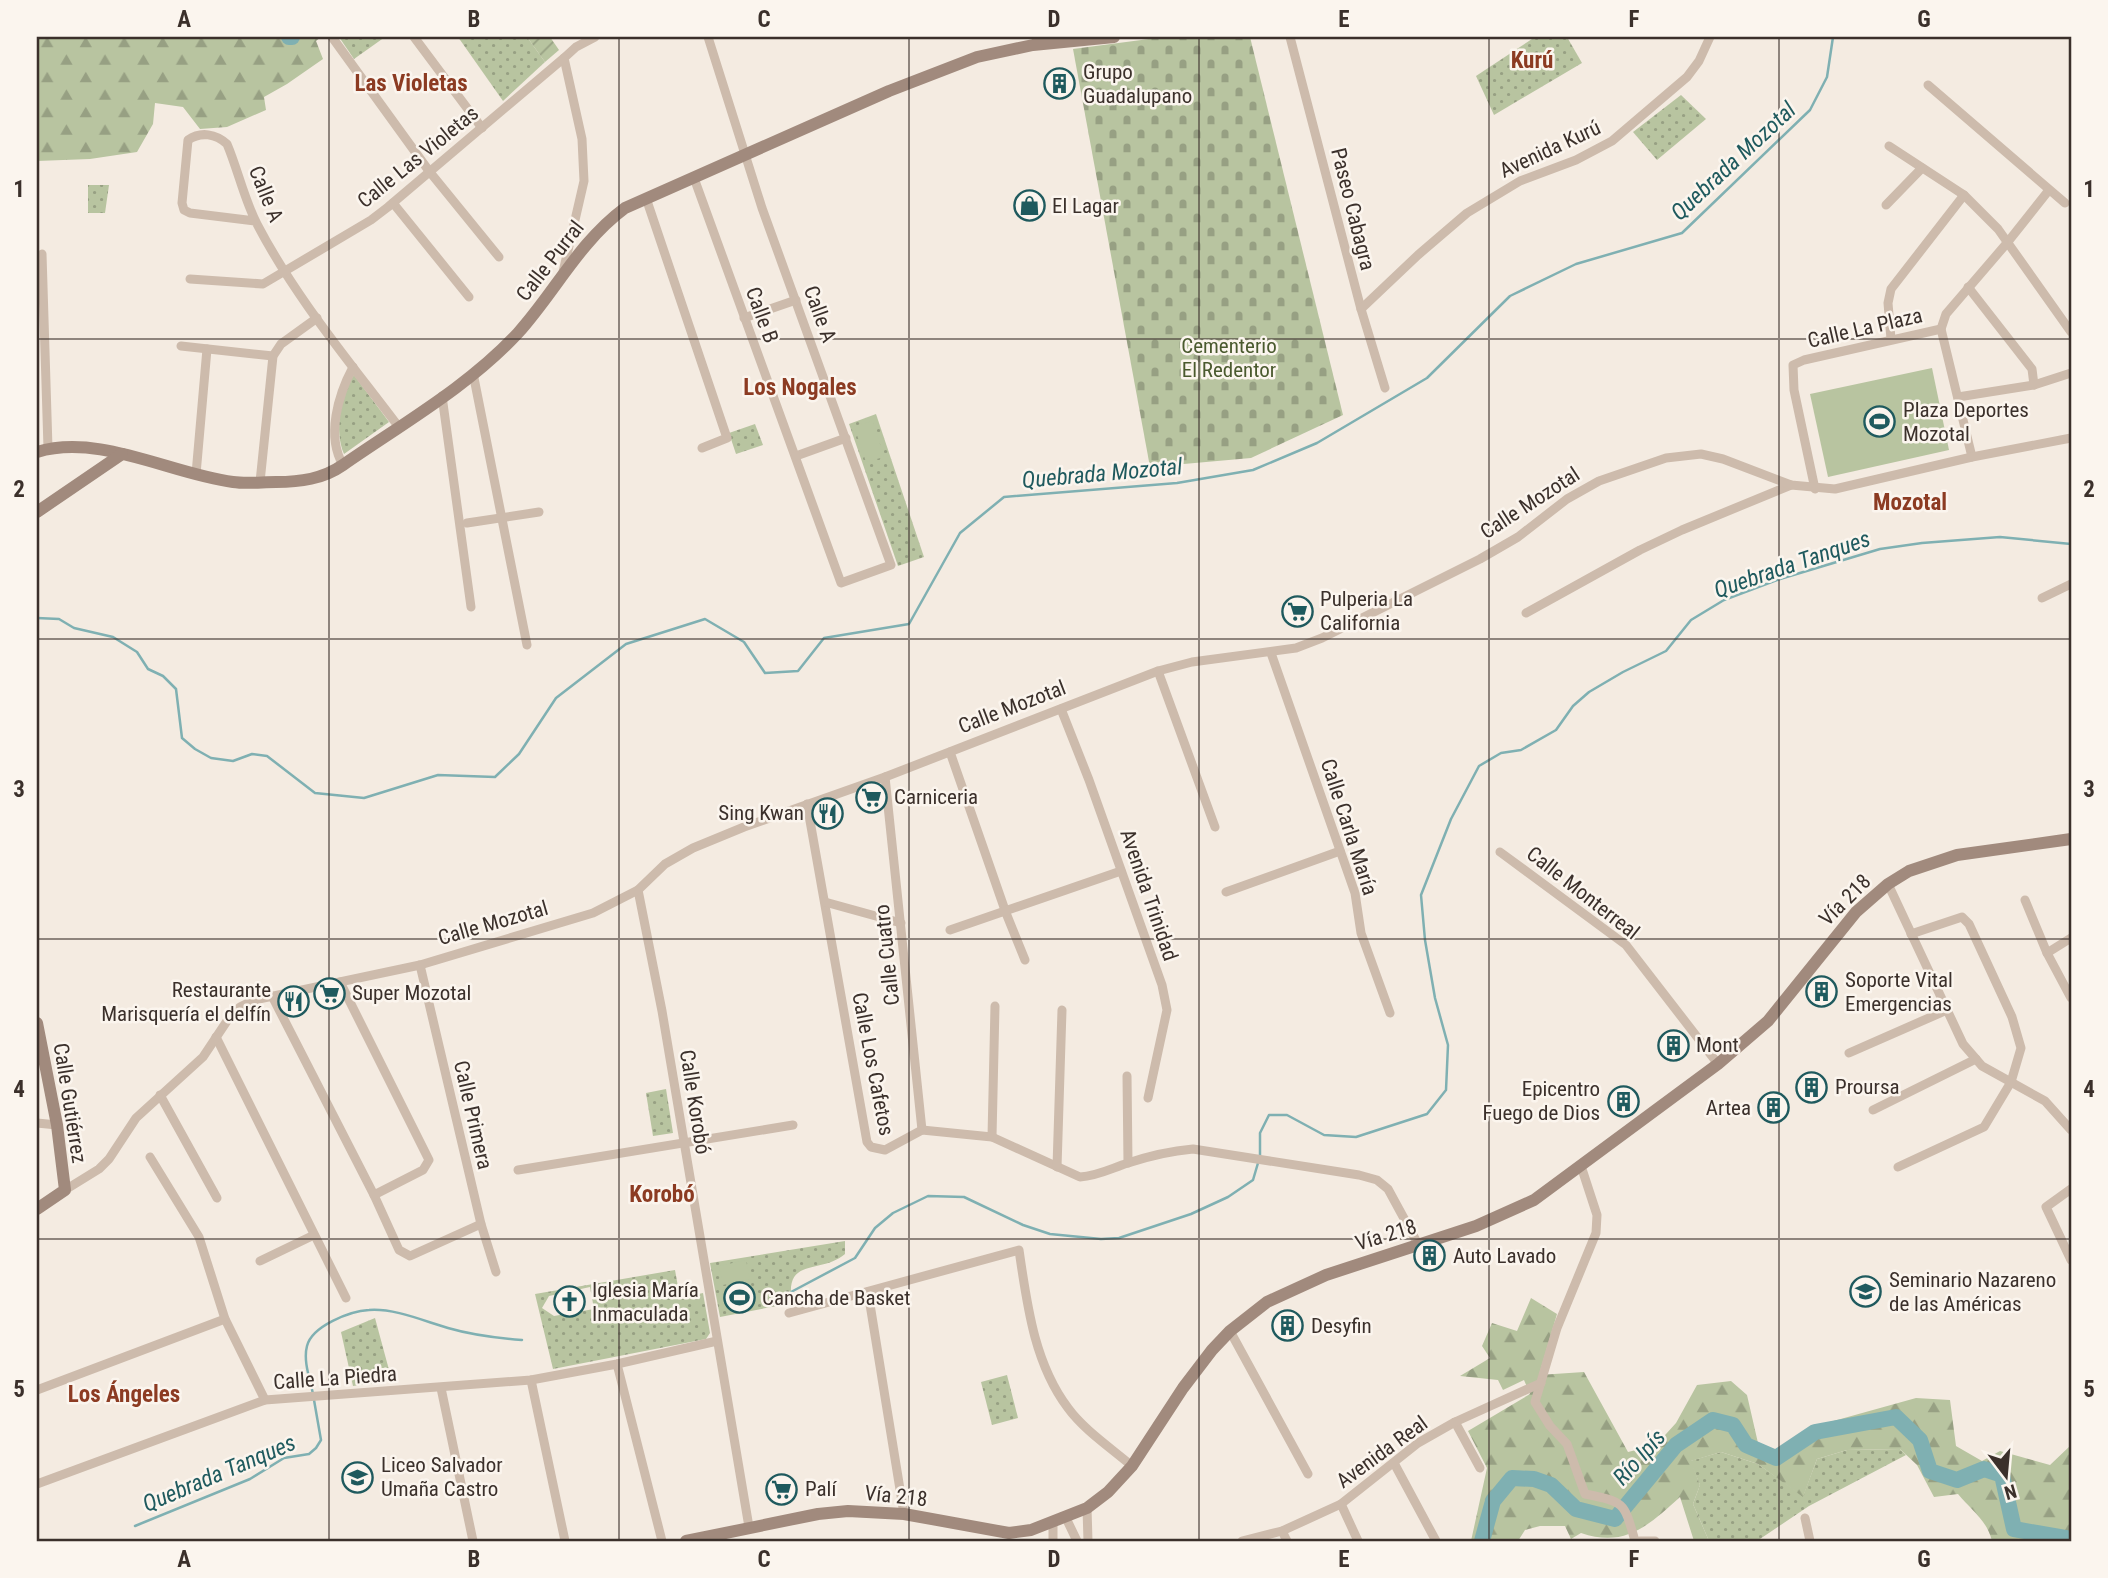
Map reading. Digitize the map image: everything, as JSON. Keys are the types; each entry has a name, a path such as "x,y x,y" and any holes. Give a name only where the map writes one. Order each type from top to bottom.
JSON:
{"main road":[{"name":"Calle Purral","path":"43,450 90,449 122,454 234,482 292,482 321,477 344,466 442,396 516,335 589,240 625,208 889,91 977,57 1033,45 1114,37"},
{"path":"37,512 122,454"},
{"name":"Vía 218","path":"686,1541 818,1514 848,1511 904,1514 1009,1537 1053,1523 1087,1508 1108,1492 1132,1466 1183,1388 1212,1350 1230,1331 1267,1302 1337,1271 1476,1226 1534,1200 1718,1064 1768,1021 1856,912 1888,884 1909,871 1957,855 2071,839"},
{"name":"Calle Gutiérrez","path":"37,1023 40,1051 57,1125 65,1190"},
{"name":"Calle Mozotal","path":"37,1209 65,1190"}],"street":[{"path":"332,37 429,171 499,257"},
{"path":"414,37 482,128"},
{"name":"Calle Las Violetas","path":"190,279 263,284 371,220 576,47 595,37"},
{"name":"Calle A","path":"708,37 744,155 891,565 841,583"},
{"name":"Paseo Cabagra","path":"1290,37 1361,309 1385,388"},
{"name":"Avenida Kurú","path":"1361,309 1467,213 1520,181 1576,160 1612,141 1687,77 1699,61 1710,37"},
{"path":"563,274 584,181 582,139 564,58"},
{"path":"1927,85 2065,203"},
{"name":"Calle A","path":"255,221 184,210 182,203 188,140 203,134 220,138 227,144 255,221 285,271 398,426"},
{"path":"1889,146 1964,195 1998,229 2071,332"},
{"path":"1886,205 1922,167"},
{"name":"Calle B","path":"694,178 841,583"},
{"path":"1941,329 1946,314 2049,190"},
{"path":"1891,339 1888,303 1891,289 1964,195"},
{"path":"646,198 727,438 702,448"},
{"path":"393,203 469,298"},
{"path":"42,254 43,450"},
{"path":"1968,287 2032,369 2034,385"},
{"path":"744,318 796,300"},
{"path":"260,482 273,356 281,344 317,318"},
{"name":"Calle La Plaza","path":"1815,489 1794,390 1793,365 1804,359 1891,339 1941,329 1972,457"},
{"path":"181,346 273,356"},
{"path":"196,474 207,349"},
{"path":"344,466 335,445 338,402 354,367"},
{"path":"473,373 527,645"},
{"path":"1958,397 2034,385 2071,373"},
{"path":"442,396 471,607"},
{"path":"796,456 846,438"},
{"name":"Calle Mozotal","path":"65,1190 99,1169 109,1159 136,1118 203,1056 229,1018 240,1007 254,1000 420,965 593,913 638,890 665,864 693,848 1158,671 1192,662 1296,648 1322,638 1438,582 1518,537 1567,499 1599,481 1666,458 1701,454 1723,459 1791,485 1835,489 1972,457 2071,438"},
{"path":"1526,613 1640,550 1791,485"},
{"path":"467,523 539,513"},
{"path":"2042,598 2071,584"},
{"name":"Calle Carla María","path":"1271,653 1355,893 1361,933 1390,1013"},
{"path":"1158,671 1216,827"},
{"name":"Avenida Trinidad","path":"1061,709 1162,985 1167,1010 1148,1098"},
{"path":"950,752 1025,960"},
{"name":"Calle Cuatro","path":"884,777 922,1130"},
{"name":"Calle Los Cafetos","path":"807,804 867,1142 871,1147 885,1150 922,1130 992,1137 1080,1177 1094,1176 1173,1150 1193,1149 1259,1158 1377,1180 1394,1198 1419,1246"},
{"path":"1226,892 1340,851"},
{"name":"Calle Monterreal","path":"1500,852 1626,944 1718,1064"},
{"path":"950,930 1006,913 1121,871"},
{"path":"1888,884 1963,1044 1982,1066 2045,1101 2071,1130"},
{"name":"Calle Korobó","path":"638,890 662,1011 749,1527"},
{"path":"2025,900 2047,953 2071,998"},
{"path":"825,902 901,923"},
{"path":"1898,1167 1983,1127 2011,1083 2021,1048 2011,1017 1969,925 1962,917 1911,934"},
{"path":"2047,953 2071,938"},
{"name":"Calle Primera","path":"420,965 481,1224 496,1272"},
{"path":"340,982 427,1154 428,1165 423,1170 374,1195"},
{"path":"272,996 374,1195 399,1250 404,1254 416,1254 481,1224"},
{"path":"992,1137 995,1006"},
{"path":"1057,1167 1062,1010"},
{"path":"1849,1053 1947,1010"},
{"path":"216,1037 346,1298"},
{"path":"1873,1110 1976,1059"},
{"path":"1127,1076 1128,1163"},
{"path":"160,1095 217,1198"},
{"path":"37,1123 57,1125"},
{"path":"518,1170 793,1125"},
{"path":"150,1157 199,1237 225,1319 265,1400"},
{"path":"1581,1166 1597,1215 1596,1233 1558,1328 1535,1402 1550,1426 1567,1444 1585,1494 1618,1501 1627,1513 1637,1541 1655,1541"},
{"path":"2071,1189 2046,1207 2071,1260"},
{"path":"260,1261 314,1235"},
{"path":"789,1313 1019,1250 1033,1329 1053,1385 1068,1409 1132,1466"},
{"path":"868,1292 904,1514"},
{"path":"37,1390 225,1319"},
{"path":"1230,1331 1308,1474"},
{"name":"Calle La Piedra","path":"37,1484 265,1400 531,1380 717,1341"},
{"path":"617,1364 662,1541"},
{"path":"531,1380 565,1541"},
{"name":"Avenida Real","path":"1242,1541 1282,1531 1341,1504 1418,1443 1455,1422 1541,1383"},
{"path":"441,1388 473,1541"},
{"path":"1455,1422 1479,1468"},
{"path":"1394,1463 1436,1541"},
{"path":"1341,1504 1358,1541"},
{"path":"1087,1508 1088,1541"},
{"path":"1066,1518 1077,1541"},
{"path":"1805,1518 1810,1541"},
{"path":"1053,1523 1053,1541"},
{"path":"1282,1531 1287,1541"}],"green space":[{"path":"37,37 321,37 316,41 323,59 264,97 266,110 227,127 200,129 183,107 155,103 153,124 137,152 90,159 37,161"},
{"path":"339,37 385,37 354,59"},
{"path":"458,37 527,37 545,62 503,101"},
{"path":"527,37 550,37 559,50 545,62"},
{"name":"Cementerio El Redentor","path":"1164,37 1250,37 1343,415 1251,458 1150,467 1073,49"},
{"path":"1535,37 1567,37 1582,63 1494,115 1476,76"},
{"path":"1681,95 1706,119 1657,160 1633,132"},
{"path":"88,185 109,185 105,213 88,213"},
{"name":"Plaza Deportes Mozotal","path":"1932,368 1949,450 1828,477 1810,394"},
{"path":"354,375 389,422 344,454 339,435 340,413 345,392"},
{"path":"876,414 924,557 898,566 849,424"},
{"path":"873,421 884,457 866,462 854,426"},
{"path":"755,424 763,445 736,454 729,433"},
{"path":"666,1089 673,1133 653,1136 646,1093"},
{"path":"845,1241 845,1254 799,1272 793,1278 792,1303 720,1317 710,1263"},
{"path":"746,1260 750,1279 723,1285 719,1266"},
{"path":"675,1270 680,1298 703,1293 710,1333 706,1339 553,1369 535,1294","holes":["590,1287 594,1309 554,1316 542,1308 549,1296"]},
{"name":"Cancha de Basket","path":"751,1284 755,1305 728,1311 723,1290"},
{"path":"1531,1298 1557,1314 1539,1375 1584,1372 1628,1452 1656,1445 1676,1423 1697,1385 1731,1381 1747,1395 1758,1443 1774,1453 1819,1425 1916,1398 1950,1400 1956,1446 1982,1461 2000,1451 2050,1465 2071,1445 2071,1541 1992,1541 1982,1521 1958,1494 1934,1497 1917,1465 1900,1449 1847,1450 1817,1459 1803,1497 1758,1464 1721,1452 1691,1461 1700,1485 1693,1504 1709,1541 1694,1541 1680,1497 1646,1525 1623,1536 1597,1537 1581,1533 1571,1539 1565,1526 1540,1526 1525,1530 1518,1541 1471,1541 1487,1468 1468,1431 1530,1394 1524,1380 1503,1390 1498,1380 1460,1376 1490,1358 1482,1346 1492,1323 1517,1331"},
{"path":"375,1318 392,1381 353,1386 341,1332"},
{"path":"1007,1375 1018,1418 992,1425 981,1382"},
{"path":"1900,1449 1906,1455 1809,1506 1757,1541 1709,1541 1693,1504 1700,1485 1690,1461 1721,1452 1758,1464 1803,1496 1817,1459 1847,1450"}],"waterway":[{"name":"Quebrada Mozotal","path":"37,618 59,619 74,628 113,637 137,652 148,669 163,676 176,689 182,738 211,758 233,761 252,754 267,756 315,793 364,798 438,775 495,777 519,754 556,698 626,644 705,619 744,642 765,673 798,671 824,638 909,624 960,533 1004,497 1177,483 1253,470 1317,443 1427,378 1510,296 1576,264 1682,233 1810,110 1827,77 1833,37"},
{"name":"Quebrada Tanques","path":"1260,1157 1260,1133 1269,1115 1287,1115 1324,1135 1356,1137 1427,1114 1446,1090 1448,1045 1435,998 1421,895 1451,819 1479,766 1501,753 1521,750 1556,730 1573,706 1589,692 1666,651 1691,620 1724,600 1780,579 1880,549 2000,537 2071,544"},
{"name":"Quebrada Tanques","path":"791,1292 855,1258 875,1228 893,1213 928,1196 964,1197 1023,1225 1050,1234 1119,1238 1191,1214 1228,1197 1253,1180 1258,1163"},
{"name":"Quebrada Tanques","path":"313,1394 306,1358 310,1339 324,1326 352,1313 389,1311 466,1333 522,1340"},
{"name":"Quebrada Tanques","path":"135,1526 250,1479 284,1458 309,1454 321,1440 314,1400"},
{"name":"Río Ipís","path":"1482,1541 1493,1501 1512,1478 1534,1479 1551,1485 1576,1509 1615,1519 1676,1445 1713,1420 1733,1425 1746,1445 1776,1458 1815,1432 1896,1417 1920,1440 1930,1471 1957,1480 1984,1469 2002,1475 2014,1529 2071,1539"}],"place":[{"name":"Grupo Guadalupano","path":"1060,84"},
{"name":"El Lagar","path":"1029,206"},
{"name":"Plaza Deportes Mozotal","path":"1880,422"},
{"name":"Pulperia La California","path":"1297,611"},
{"name":"Carniceria","path":"871,797"},
{"name":"Sing Kwan","path":"827,813"},
{"name":"Soporte Vital Emergencias","path":"1822,992"},
{"name":"Super Mozotal","path":"329,993"},
{"name":"Restaurante Marisquería el delfín","path":"294,1002"},
{"name":"Mont","path":"1673,1045"},
{"name":"Proursa","path":"1812,1087"},
{"name":"Epicentro Fuego de Dios","path":"1623,1101"},
{"name":"Artea","path":"1774,1108"},
{"name":"Auto Lavado","path":"1430,1256"},
{"name":"Seminario Nazareno de las Américas","path":"1866,1292"},
{"name":"Cancha de Basket","path":"739,1298"},
{"name":"Iglesia María Inmaculada","path":"569,1302"},
{"name":"Desyfin","path":"1288,1326"},
{"name":"Liceo Salvador Umaña Castro","path":"358,1477"},
{"name":"Palí","path":"782,1489"}],"district":[{"name":"Kurú","path":"1532,60"},
{"name":"Las Violetas","path":"411,83"},
{"name":"Los Nogales","path":"800,387"},
{"name":"Mozotal","path":"1910,502"},
{"name":"Korobó","path":"662,1194"},
{"name":"Los Ángeles","path":"124,1394"}]}
